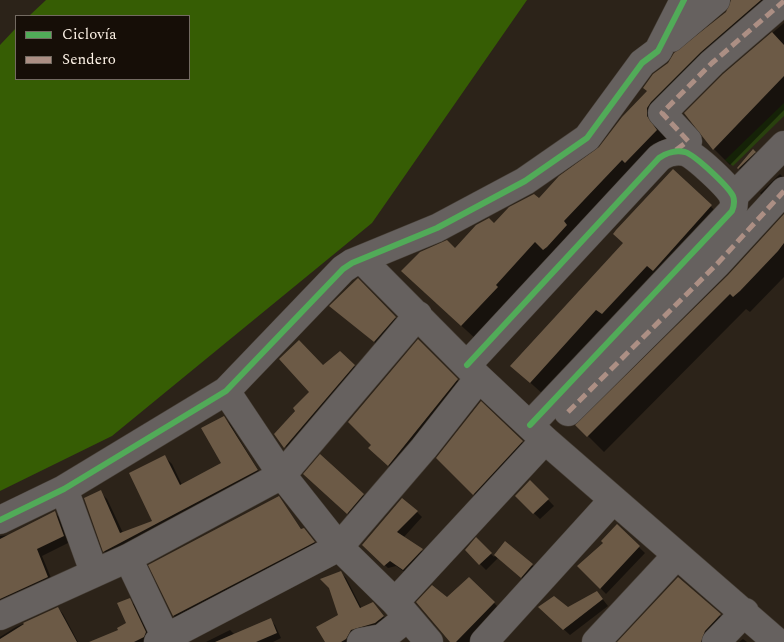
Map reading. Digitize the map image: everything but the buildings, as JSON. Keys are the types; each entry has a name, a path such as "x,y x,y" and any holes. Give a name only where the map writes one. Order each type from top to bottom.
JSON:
{"street":[{"path":"658,51 684,0"},
{"path":"0,520 64,489 226,391 343,269 437,228 525,181 587,138 642,63 716,0"},
{"path":"674,152 688,141 662,114 712,63 784,1"},
{"path":"361,642 382,638 401,610 537,432 729,216 734,205 734,197 784,145"},
{"path":"128,558 164,641 339,546 424,448 473,372 659,158 674,152 683,151 695,157 734,197"},
{"path":"568,412 717,264 784,191"},
{"path":"362,260 473,372 676,556 745,612 777,642 784,633"},
{"path":"0,616 128,558 282,476 418,315"},
{"path":"226,391 282,476 339,546 429,642"},
{"path":"64,489 94,572"},
{"path":"484,642 613,500"},
{"path":"596,642 676,556"},
{"path":"716,642 745,612"}],"green space":[{"path":"46,0 527,0 372,223 112,436 0,491 0,45 15,29 15,80 190,80 190,15 30,15"},
{"path":"784,103 784,116 733,166 725,160"}],"marked path":[{"path":"676,150 688,141 662,113 712,63 784,1"},
{"path":"568,412 717,264 784,191"}],"cycle path":[{"path":"0,520 64,489 226,391 343,269 352,263 437,228 525,181 587,138 642,63 658,51 684,0"},
{"path":"467,365 659,158 671,152 685,152 711,171 733,196 734,204 732,211 530,425"}]}
